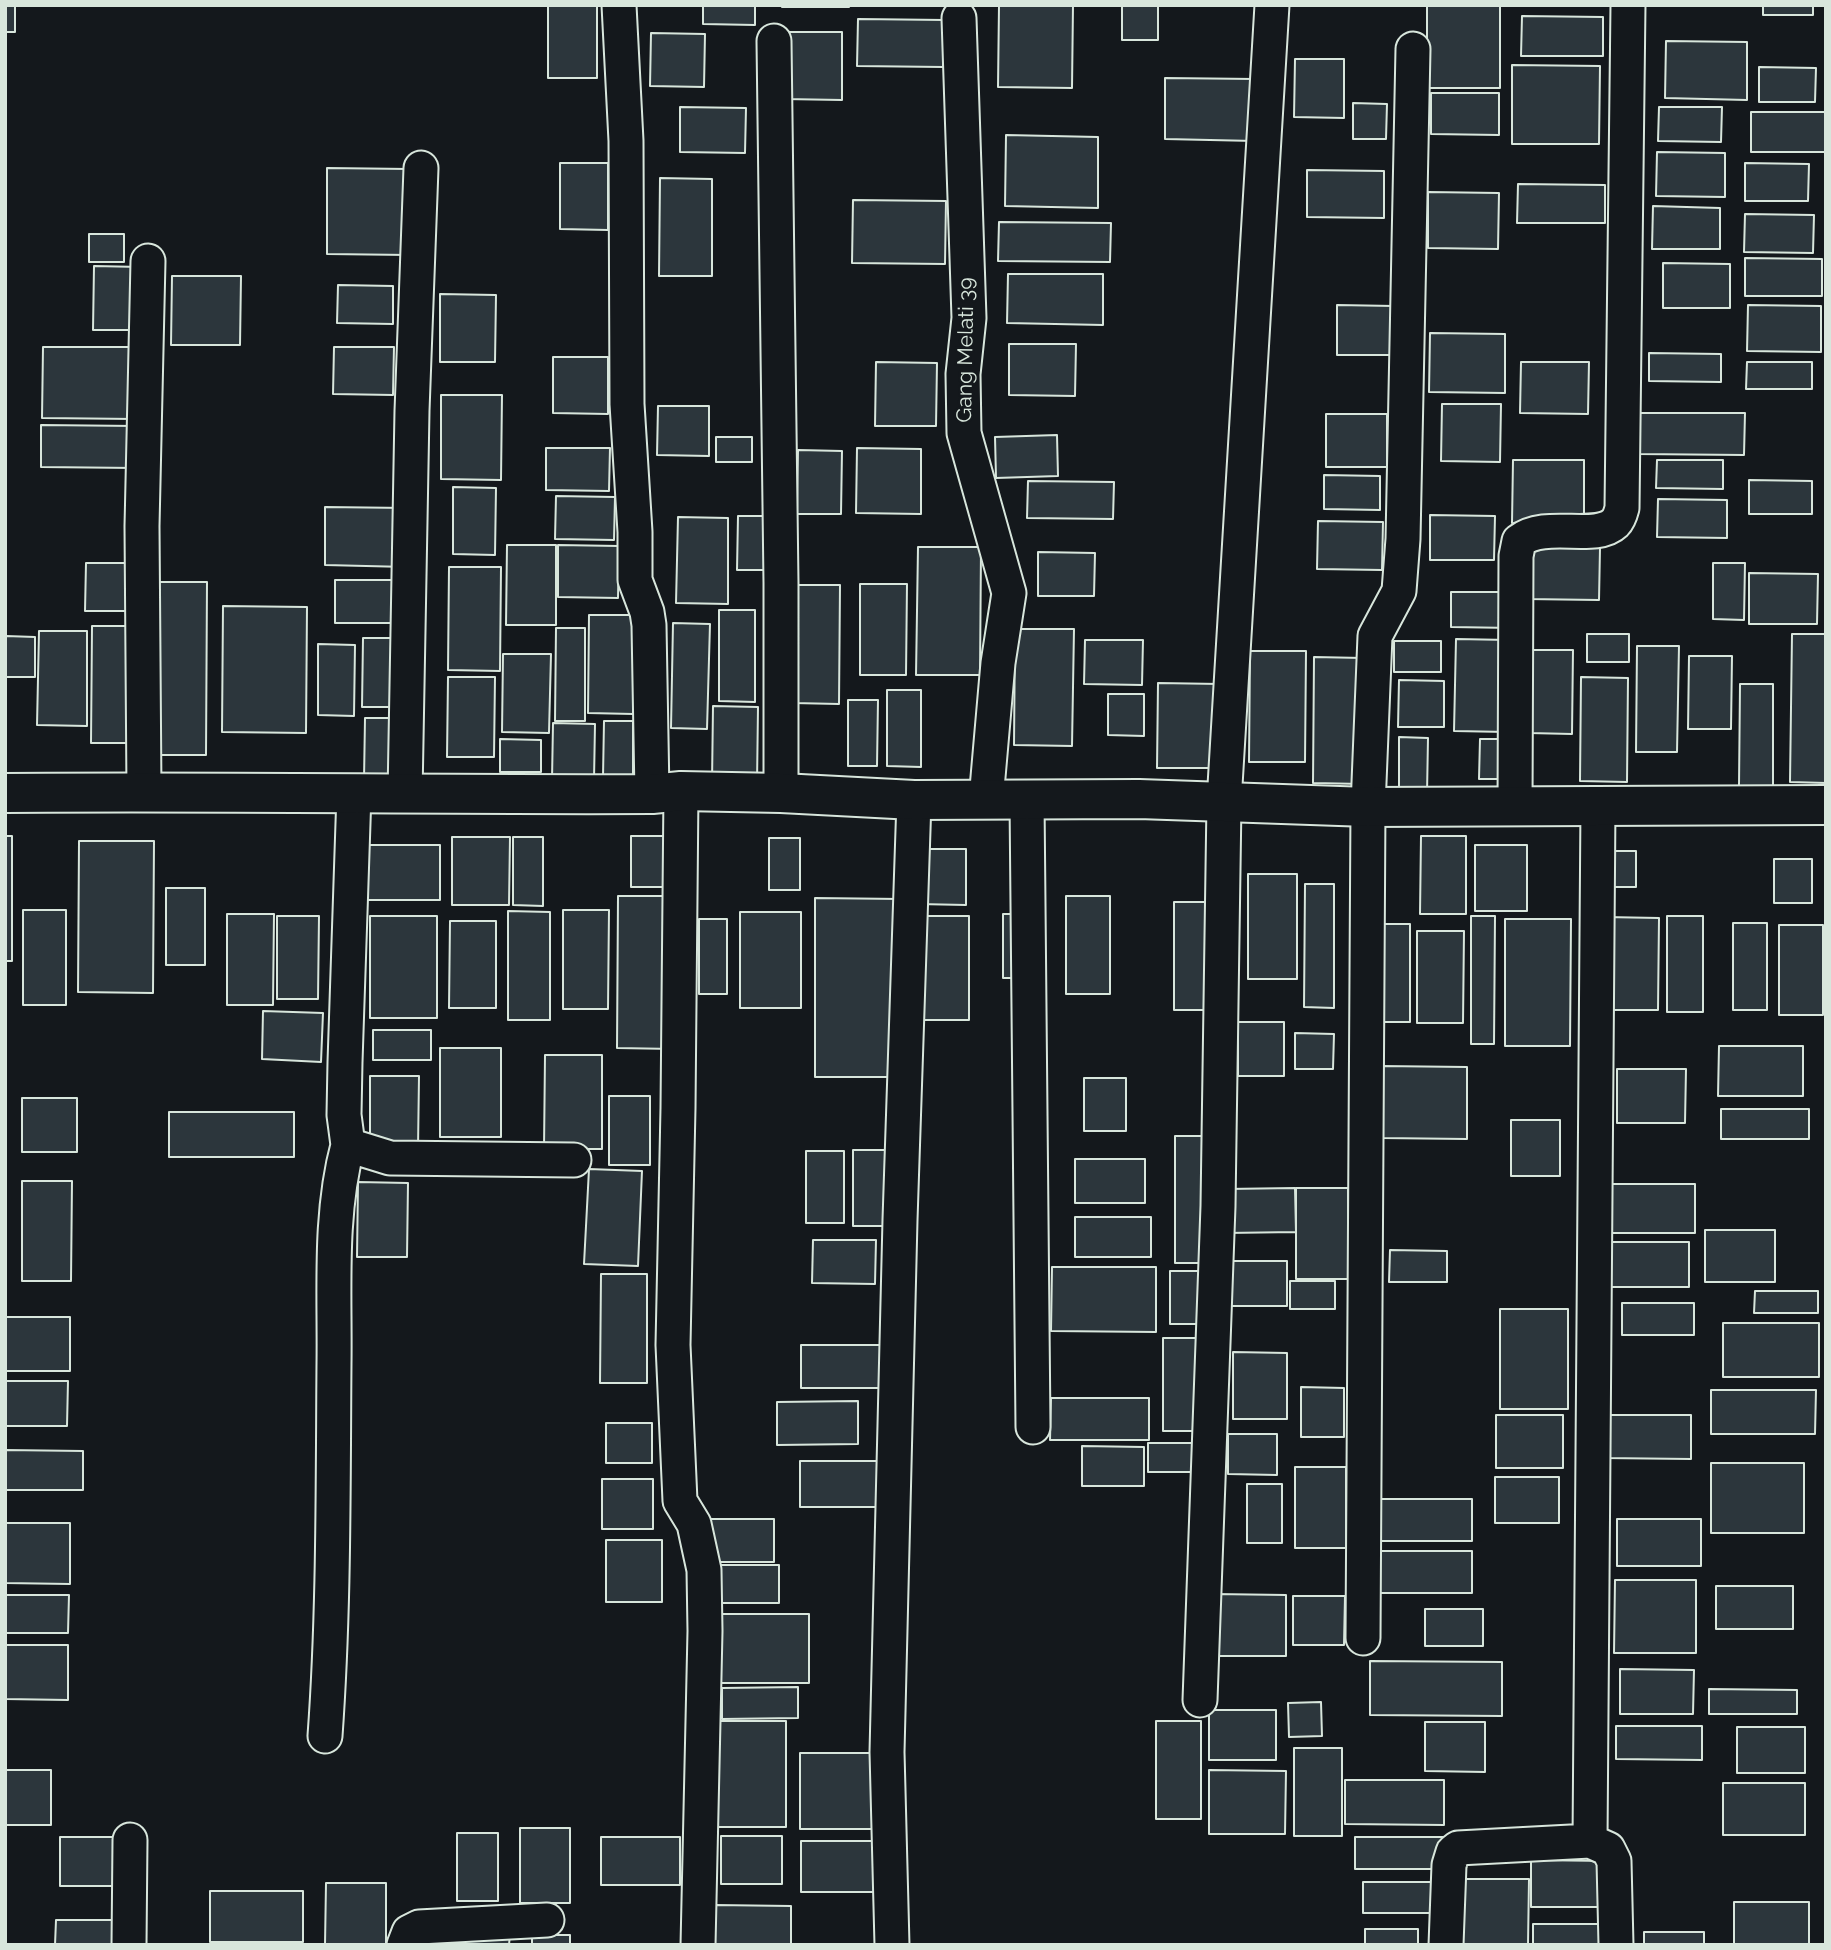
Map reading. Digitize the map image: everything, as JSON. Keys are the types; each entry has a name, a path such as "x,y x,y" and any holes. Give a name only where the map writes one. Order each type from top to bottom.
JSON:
{"street":[{"path":"619,5 626,141 627,404 635,532 635,580 649,625 666,792 678,1108 673,1345 680,1501 694,1524 704,1570 698,1945"},
{"path":"1200,1700 1217,1220 1224,802 1272,5"},
{"path":"1515,806 1516,556 1519,541 1528,534 1543,531 1605,528 1615,523 1622,508 1628,5"},
{"name":"Gang Melati 39","path":"959,18 969,318 963,374 964,433 1009,593 998,663 986,800"},
{"path":"774,41 780,793"},
{"path":"1363,1637 1368,807 1376,636 1399,590 1403,539 1413,49"},
{"path":"405,795 412,411 421,168"},
{"path":"144,792 142,526 148,261"},
{"path":"5,793 405,795 666,792 780,793 914,800 1139,799 1368,807 1826,805"},
{"path":"325,1736 330,1662 335,1250 340,1176 348,1145 344,1115 354,793"},
{"path":"892,1945 887,1738 914,800"},
{"path":"1027,800 1032,1427"},
{"path":"1590,1841 1598,805"},
{"path":"348,1145 390,1158 574,1160"},
{"path":"129,1945 130,1840"},
{"path":"1446,1945 1449,1865 1458,1848 1590,1841 1608,1849 1614,1861 1616,1945"},
{"path":"404,1945 409,1932 419,1927 547,1920"}],"building":[{"path":"5,5 15,5 15,32 5,32"},
{"path":"548,5 597,5 597,78 548,78"},
{"path":"703,5 755,5 755,25 703,24"},
{"path":"849,5 849,7 782,7"},
{"path":"999,5 1073,5 1072,88 998,87"},
{"path":"1122,5 1158,5 1158,40 1122,40"},
{"path":"1427,5 1500,5 1500,88 1427,88"},
{"path":"1763,5 1813,5 1813,15 1763,15"},
{"path":"1522,16 1603,17 1603,56 1521,56"},
{"path":"858,19 944,20 943,67 857,66"},
{"path":"785,32 842,32 842,100 784,99"},
{"path":"651,33 705,34 704,87 650,86"},
{"path":"1666,41 1747,42 1747,100 1665,98"},
{"path":"1295,59 1344,59 1344,118 1294,117"},
{"path":"1512,65 1600,66 1599,144 1512,144"},
{"path":"1759,67 1816,68 1815,102 1759,102"},
{"path":"1165,78 1255,79 1255,141 1165,139"},
{"path":"1431,93 1499,93 1499,135 1431,134"},
{"path":"1353,103 1387,104 1386,139 1353,139"},
{"path":"680,107 746,108 745,153 680,152"},
{"path":"1659,107 1722,107 1721,142 1658,141"},
{"path":"1751,112 1826,112 1826,152 1751,152"},
{"path":"1006,135 1098,137 1098,208 1005,206"},
{"path":"1657,152 1725,153 1725,197 1656,196"},
{"path":"560,163 608,163 608,230 560,229"},
{"path":"1745,163 1809,164 1808,201 1745,201"},
{"path":"327,168 409,169 409,255 327,254"},
{"path":"1307,170 1384,171 1384,218 1307,217"},
{"path":"660,178 712,179 712,276 659,276"},
{"path":"1518,184 1605,185 1605,223 1517,223"},
{"path":"1428,192 1499,193 1498,249 1428,248"},
{"path":"853,200 946,201 945,264 852,263"},
{"path":"1653,206 1720,208 1720,249 1652,249"},
{"path":"1745,214 1814,215 1813,253 1744,252"},
{"path":"999,222 1111,223 1110,262 998,261"},
{"path":"89,234 124,234 124,262 89,262"},
{"path":"1745,258 1822,259 1822,296 1745,296"},
{"path":"1663,263 1730,264 1730,308 1663,308"},
{"path":"94,266 141,267 140,330 93,330"},
{"path":"1008,274 1103,274 1103,325 1007,323"},
{"path":"172,276 241,276 240,345 171,345"},
{"path":"338,285 393,286 393,324 337,323"},
{"path":"440,294 496,295 495,362 440,362"},
{"path":"1337,305 1394,306 1393,355 1337,355"},
{"path":"1748,305 1821,306 1821,352 1747,351"},
{"path":"1430,333 1505,334 1505,393 1429,392"},
{"path":"1009,344 1076,344 1075,396 1009,395"},
{"path":"43,347 136,347 135,419 42,418"},
{"path":"334,347 394,347 393,395 333,394"},
{"path":"1649,353 1721,354 1721,382 1649,381"},
{"path":"553,357 608,357 608,414 553,413"},
{"path":"876,362 937,363 936,426 875,426"},
{"path":"1521,362 1589,362 1588,414 1520,413"},
{"path":"1747,362 1812,362 1812,389 1746,389"},
{"path":"441,395 502,395 501,480 441,479"},
{"path":"1442,404 1501,404 1500,462 1441,461"},
{"path":"658,406 709,406 709,456 657,455"},
{"path":"1638,413 1745,413 1744,455 1637,454"},
{"path":"1326,414 1387,414 1387,467 1326,467"},
{"path":"41,425 136,426 135,468 41,467"},
{"path":"1057,435 1058,476 996,478 995,437"},
{"path":"716,437 752,437 752,462 716,462"},
{"path":"546,448 610,448 609,491 546,490"},
{"path":"857,448 921,449 921,514 856,513"},
{"path":"798,450 842,451 841,514 797,514"},
{"path":"1513,460 1584,460 1584,524 1512,523"},
{"path":"1657,460 1723,460 1723,489 1656,488"},
{"path":"1324,475 1380,476 1380,510 1324,509"},
{"path":"1749,480 1812,481 1812,514 1749,514"},
{"path":"1028,481 1114,482 1113,519 1027,518"},
{"path":"453,487 496,488 495,555 453,554"},
{"path":"556,496 615,497 614,540 555,539"},
{"path":"1658,499 1727,500 1727,538 1657,537"},
{"path":"325,507 407,508 407,567 325,565"},
{"path":"1430,515 1495,516 1494,560 1430,560"},
{"path":"738,516 768,516 768,570 737,570"},
{"path":"678,517 728,518 728,604 676,603"},
{"path":"1318,521 1383,522 1382,570 1317,569"},
{"path":"507,545 556,545 556,625 506,625"},
{"path":"558,545 619,546 618,598 558,597"},
{"path":"918,547 981,547 980,675 916,675"},
{"path":"1526,548 1600,548 1599,600 1526,599"},
{"path":"1038,552 1095,553 1094,596 1038,596"},
{"path":"86,563 140,563 140,611 85,611"},
{"path":"1713,563 1745,563 1744,620 1713,619"},
{"path":"449,567 501,567 500,671 448,670"},
{"path":"1749,573 1818,574 1817,624 1749,624"},
{"path":"335,580 402,580 401,623 335,623"},
{"path":"156,582 207,582 206,755 154,755"},
{"path":"860,584 907,584 906,675 860,675"},
{"path":"794,585 840,585 839,704 793,703"},
{"path":"1451,592 1513,592 1513,628 1451,627"},
{"path":"223,606 307,607 306,733 222,732"},
{"path":"719,610 755,610 755,702 719,701"},
{"path":"589,615 635,615 633,714 588,713"},
{"path":"673,623 710,624 707,729 671,728"},
{"path":"92,626 141,626 140,743 91,743"},
{"path":"556,628 585,628 585,721 555,721"},
{"path":"1015,629 1074,629 1072,746 1014,745"},
{"path":"39,631 87,631 87,726 37,725"},
{"path":"1587,634 1629,634 1629,662 1587,662"},
{"path":"1792,634 1826,634 1826,783 1790,782"},
{"path":"6,636 35,637 35,677 5,677"},
{"path":"363,638 405,638 404,707 362,707"},
{"path":"1456,639 1509,640 1508,732 1454,731"},
{"path":"1085,640 1143,640 1142,685 1084,684"},
{"path":"1394,641 1441,641 1441,672 1394,672"},
{"path":"318,644 355,645 354,716 318,715"},
{"path":"1637,646 1679,646 1677,752 1636,752"},
{"path":"1531,650 1573,650 1572,734 1529,733"},
{"path":"1250,651 1306,651 1305,762 1249,762"},
{"path":"503,654 551,654 549,733 502,732"},
{"path":"1689,656 1732,656 1731,729 1688,729"},
{"path":"1314,657 1363,658 1362,784 1313,783"},
{"path":"448,677 495,677 494,757 447,757"},
{"path":"1581,677 1628,678 1627,782 1580,781"},
{"path":"1399,680 1444,681 1444,727 1398,727"},
{"path":"1158,683 1220,684 1219,768 1157,768"},
{"path":"1740,684 1773,684 1773,787 1739,786"},
{"path":"887,690 921,690 921,767 887,766"},
{"path":"1108,694 1144,694 1144,736 1108,735"},
{"path":"848,700 878,700 877,766 848,766"},
{"path":"713,706 758,707 757,784 712,783"},
{"path":"365,718 399,718 398,781 364,780"},
{"path":"604,721 633,721 633,777 603,777"},
{"path":"553,723 595,724 594,780 552,780"},
{"path":"1399,737 1428,738 1427,794 1399,794"},
{"path":"500,739 541,740 541,772 500,772"},
{"path":"1480,739 1507,739 1506,779 1479,779"},
{"path":"5,836 12,836 12,961 5,961"},
{"path":"631,836 673,836 673,887 631,887"},
{"path":"1421,836 1466,836 1466,914 1420,914"},
{"path":"452,837 510,837 509,905 452,905"},
{"path":"513,837 543,837 543,906 513,905"},
{"path":"769,838 800,838 800,890 769,890"},
{"path":"79,841 154,841 153,993 78,992"},
{"path":"364,845 440,845 440,900 364,900"},
{"path":"1475,845 1527,845 1527,911 1475,911"},
{"path":"918,849 966,849 966,905 918,904"},
{"path":"1605,851 1636,851 1636,887 1605,887"},
{"path":"1774,859 1812,859 1812,903 1774,903"},
{"path":"1248,874 1297,874 1297,979 1248,979"},
{"path":"1305,884 1334,884 1334,1008 1304,1007"},
{"path":"166,888 205,888 205,965 166,965"},
{"path":"618,896 674,896 674,1049 617,1048"},
{"path":"1066,896 1110,896 1110,994 1066,994"},
{"path":"815,898 901,899 901,1077 815,1077"},
{"path":"1174,902 1211,902 1211,1010 1174,1010"},
{"path":"23,910 66,910 66,1005 23,1005"},
{"path":"563,910 609,910 608,1009 563,1009"},
{"path":"508,911 550,912 550,1020 508,1020"},
{"path":"740,912 801,912 801,1008 740,1008"},
{"path":"227,914 274,914 273,1005 227,1005"},
{"path":"1003,914 1024,914 1023,978 1003,978"},
{"path":"277,916 319,916 318,999 277,999"},
{"path":"370,916 437,916 437,1018 370,1018"},
{"path":"918,916 969,916 969,1020 918,1020"},
{"path":"1471,916 1495,916 1494,1044 1471,1044"},
{"path":"1667,916 1703,916 1703,1012 1667,1012"},
{"path":"1605,917 1659,918 1658,1010 1605,1010"},
{"path":"699,919 727,919 727,994 699,994"},
{"path":"1505,919 1571,919 1570,1046 1505,1046"},
{"path":"450,921 496,921 496,1008 449,1008"},
{"path":"1733,923 1767,923 1767,1010 1733,1010"},
{"path":"1370,924 1410,924 1410,1022 1370,1022"},
{"path":"1779,925 1823,925 1823,1015 1779,1015"},
{"path":"1417,931 1464,931 1463,1023 1417,1023"},
{"path":"263,1011 323,1013 321,1062 262,1059"},
{"path":"1238,1022 1284,1022 1284,1076 1238,1076"},
{"path":"373,1030 431,1030 431,1060 373,1060"},
{"path":"1295,1033 1334,1034 1333,1069 1295,1069"},
{"path":"1719,1046 1803,1046 1803,1096 1718,1096"},
{"path":"440,1048 501,1048 501,1137 440,1137"},
{"path":"545,1055 602,1055 602,1149 544,1149"},
{"path":"1381,1066 1467,1067 1467,1139 1381,1138"},
{"path":"1617,1069 1686,1069 1685,1123 1617,1123"},
{"path":"370,1076 419,1076 418,1149 370,1149"},
{"path":"1084,1078 1126,1078 1126,1131 1084,1131"},
{"path":"609,1096 650,1096 650,1165 609,1165"},
{"path":"22,1098 77,1098 77,1152 22,1152"},
{"path":"1721,1109 1809,1109 1809,1139 1721,1139"},
{"path":"169,1112 294,1112 294,1157 169,1157"},
{"path":"1511,1120 1560,1120 1560,1176 1511,1176"},
{"path":"1175,1136 1210,1136 1210,1263 1175,1263"},
{"path":"853,1150 897,1150 897,1226 853,1226"},
{"path":"806,1151 844,1151 844,1223 806,1223"},
{"path":"1075,1159 1145,1159 1145,1203 1075,1203"},
{"path":"589,1169 642,1171 638,1266 584,1264"},
{"path":"22,1181 72,1181 71,1281 22,1281"},
{"path":"358,1182 408,1183 407,1257 357,1257"},
{"path":"1610,1184 1695,1184 1695,1233 1610,1233"},
{"path":"1295,1188 1296,1232 1226,1233 1226,1189"},
{"path":"1296,1188 1348,1188 1348,1279 1296,1279"},
{"path":"1075,1217 1151,1217 1151,1257 1075,1257"},
{"path":"1705,1230 1775,1230 1775,1282 1705,1282"},
{"path":"813,1240 876,1240 875,1284 812,1283"},
{"path":"1606,1242 1689,1242 1689,1287 1606,1287"},
{"path":"1390,1250 1447,1251 1447,1282 1389,1282"},
{"path":"1231,1261 1287,1261 1287,1306 1231,1306"},
{"path":"1052,1267 1156,1267 1156,1332 1051,1331"},
{"path":"1170,1271 1207,1271 1207,1324 1170,1324"},
{"path":"601,1274 647,1274 647,1383 600,1383"},
{"path":"1290,1281 1335,1281 1335,1309 1290,1309"},
{"path":"1755,1291 1818,1291 1818,1313 1754,1313"},
{"path":"1622,1303 1694,1303 1694,1335 1622,1335"},
{"path":"1500,1309 1568,1309 1568,1409 1500,1409"},
{"path":"5,1317 70,1317 70,1371 5,1371"},
{"path":"1723,1323 1819,1323 1819,1377 1723,1377"},
{"path":"1163,1338 1207,1338 1207,1431 1163,1431"},
{"path":"801,1345 885,1345 885,1388 801,1388"},
{"path":"1233,1352 1287,1353 1287,1419 1233,1419"},
{"path":"5,1381 68,1381 67,1426 5,1426"},
{"path":"1301,1387 1344,1388 1344,1437 1301,1437"},
{"path":"1711,1390 1816,1390 1815,1434 1711,1434"},
{"path":"1051,1398 1149,1398 1149,1440 1050,1440"},
{"path":"858,1401 858,1444 777,1445 777,1402"},
{"path":"1496,1415 1563,1415 1563,1468 1496,1468"},
{"path":"1603,1415 1691,1415 1691,1459 1603,1458"},
{"path":"606,1423 652,1423 652,1463 606,1463"},
{"path":"1228,1434 1277,1434 1277,1475 1228,1474"},
{"path":"1148,1443 1202,1443 1202,1472 1148,1472"},
{"path":"1082,1446 1144,1447 1144,1486 1082,1486"},
{"path":"5,1450 83,1451 83,1490 5,1490"},
{"path":"800,1461 878,1461 878,1507 800,1507"},
{"path":"1711,1463 1804,1463 1804,1533 1711,1533"},
{"path":"1295,1467 1346,1467 1346,1548 1295,1548"},
{"path":"1495,1477 1559,1477 1559,1523 1495,1523"},
{"path":"602,1479 653,1479 653,1529 602,1529"},
{"path":"1247,1484 1282,1484 1282,1543 1247,1543"},
{"path":"1374,1499 1472,1499 1472,1541 1374,1541"},
{"path":"711,1519 774,1519 774,1562 711,1562"},
{"path":"1617,1519 1701,1519 1701,1566 1617,1566"},
{"path":"5,1523 70,1523 70,1584 5,1583"},
{"path":"606,1540 662,1540 662,1602 606,1602"},
{"path":"1377,1551 1472,1551 1472,1593 1377,1593"},
{"path":"717,1565 779,1565 779,1603 717,1603"},
{"path":"1615,1580 1696,1580 1696,1653 1614,1653"},
{"path":"1716,1586 1793,1586 1793,1629 1716,1629"},
{"path":"1214,1594 1286,1595 1286,1656 1214,1656"},
{"path":"5,1595 69,1595 68,1633 5,1633"},
{"path":"1293,1596 1345,1596 1344,1645 1293,1645"},
{"path":"1425,1609 1483,1609 1483,1646 1425,1646"},
{"path":"721,1614 809,1614 809,1683 721,1683"},
{"path":"5,1645 68,1645 68,1700 5,1699"},
{"path":"1370,1661 1502,1662 1502,1716 1370,1715"},
{"path":"1620,1669 1694,1670 1693,1714 1620,1714"},
{"path":"798,1687 798,1718 722,1719 722,1688"},
{"path":"1709,1689 1797,1690 1797,1714 1709,1714"},
{"path":"1321,1702 1322,1736 1289,1737 1288,1703"},
{"path":"1209,1710 1276,1710 1276,1760 1209,1760"},
{"path":"715,1721 786,1721 786,1827 715,1827"},
{"path":"1156,1721 1201,1721 1201,1819 1156,1819"},
{"path":"1425,1722 1485,1722 1485,1772 1425,1771"},
{"path":"1616,1726 1702,1726 1702,1760 1616,1759"},
{"path":"1737,1727 1805,1727 1805,1773 1737,1773"},
{"path":"1294,1748 1342,1748 1342,1836 1294,1836"},
{"path":"800,1753 874,1753 874,1829 800,1829"},
{"path":"5,1770 51,1770 51,1825 5,1825"},
{"path":"1209,1770 1286,1771 1285,1834 1209,1834"},
{"path":"1345,1780 1444,1780 1444,1825 1345,1824"},
{"path":"1723,1783 1805,1783 1805,1835 1723,1835"},
{"path":"520,1828 570,1828 570,1903 520,1903"},
{"path":"457,1833 498,1833 498,1901 457,1901"},
{"path":"721,1836 782,1836 782,1884 721,1884"},
{"path":"60,1837 115,1837 115,1886 60,1886"},
{"path":"601,1837 680,1837 680,1885 601,1885"},
{"path":"1355,1837 1444,1837 1444,1869 1355,1869"},
{"path":"801,1841 880,1841 880,1892 801,1892"},
{"path":"1531,1860 1608,1861 1608,1907 1531,1907"},
{"path":"1463,1879 1529,1879 1528,1945 1463,1945"},
{"path":"1363,1882 1439,1882 1439,1913 1363,1913"},
{"path":"326,1883 386,1883 386,1945 325,1945"},
{"path":"210,1891 303,1891 303,1942 210,1942"},
{"path":"1734,1902 1809,1902 1809,1945 1734,1945"},
{"path":"715,1905 791,1906 791,1945 715,1945"},
{"path":"56,1920 115,1920 115,1945 55,1945"},
{"path":"1533,1924 1601,1924 1601,1945 1533,1945"},
{"path":"1365,1929 1418,1929 1418,1945 1365,1945"},
{"path":"1644,1932 1704,1932 1704,1945 1644,1945"},
{"path":"428,1934 510,1934 509,1945 428,1945"},
{"path":"532,1935 570,1935 570,1945 532,1945"}]}
